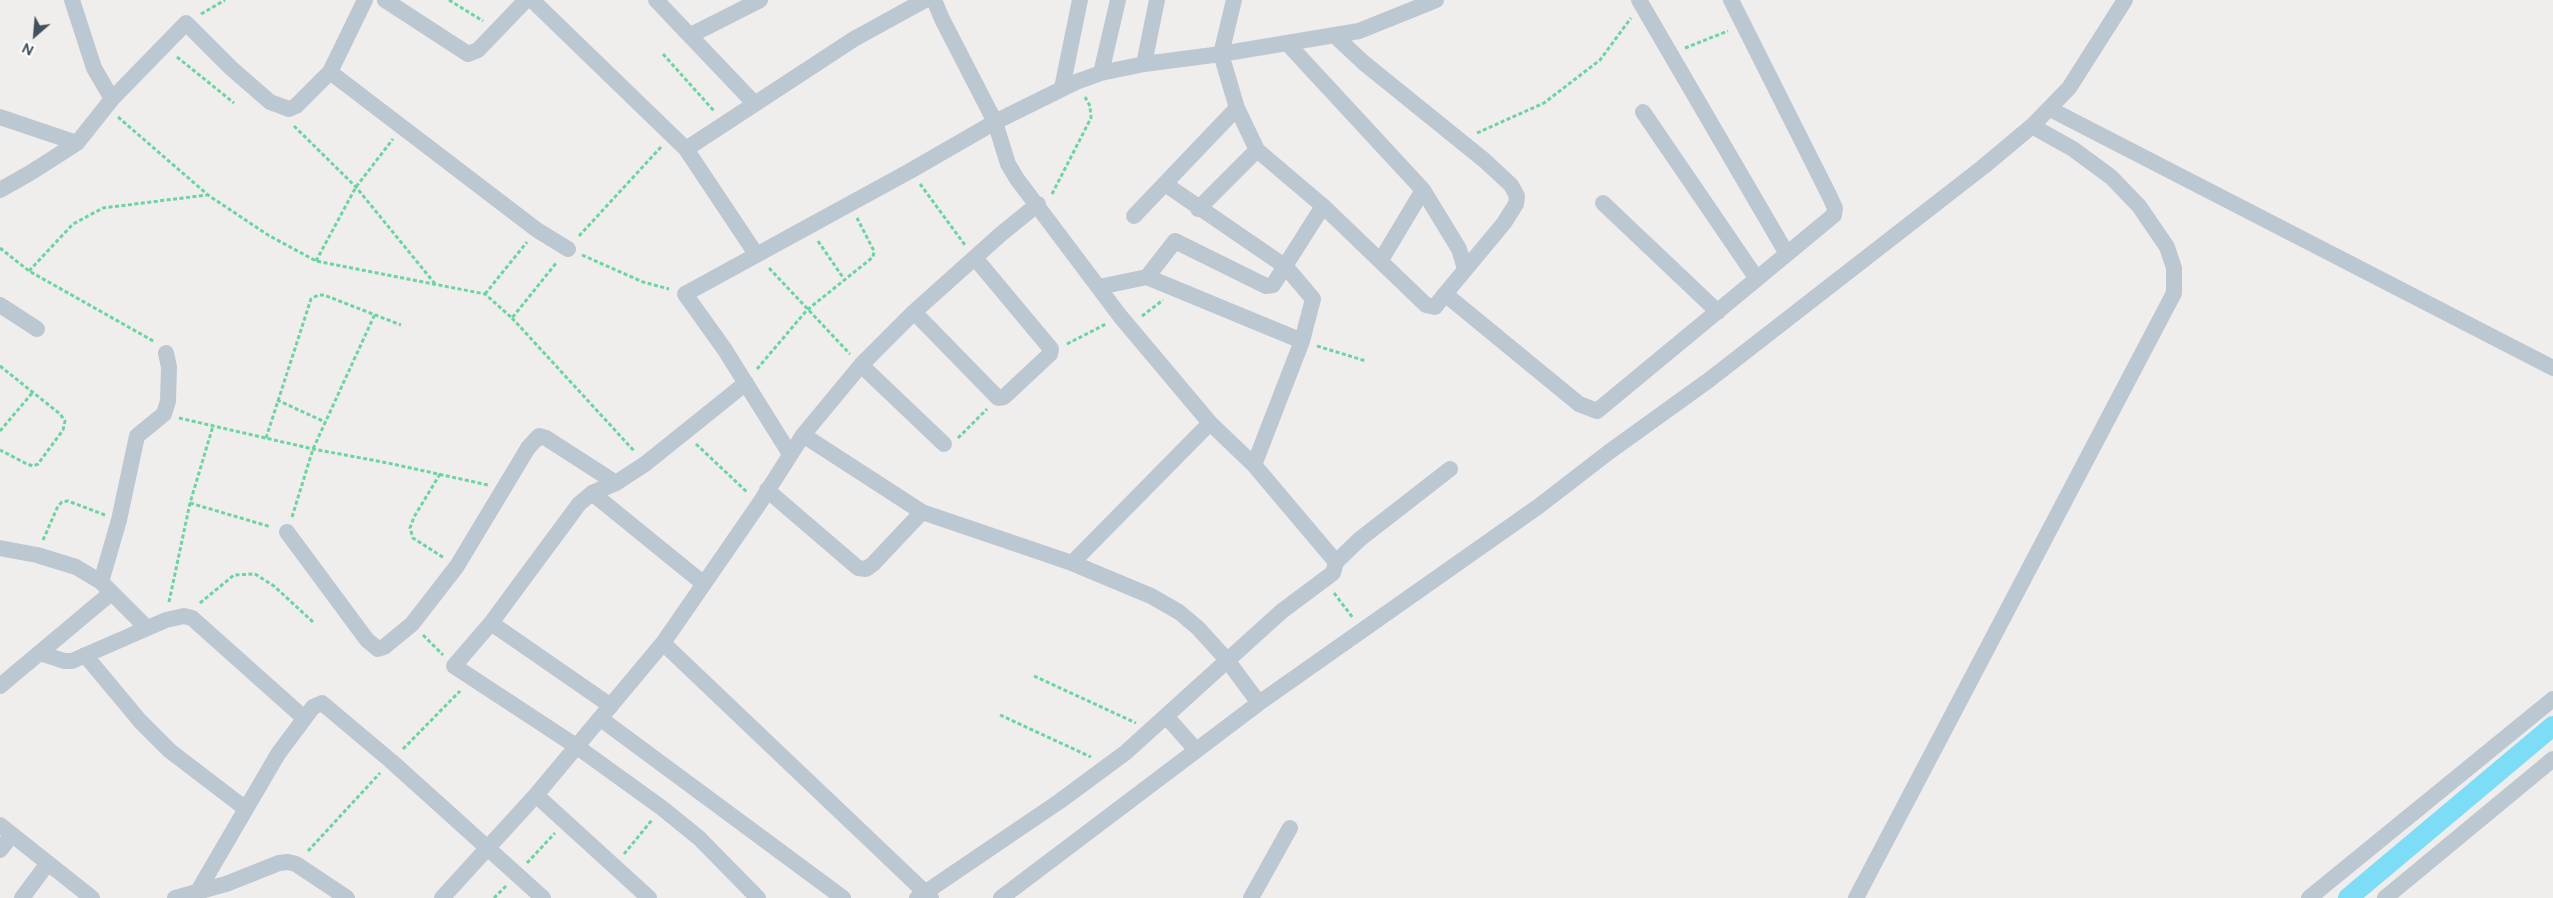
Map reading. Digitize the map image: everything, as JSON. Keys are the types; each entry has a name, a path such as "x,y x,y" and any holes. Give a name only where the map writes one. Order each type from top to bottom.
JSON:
{"street":[{"path":"72,0 94,68 109,103"},
{"path":"0,190 76,143 109,103 163,45 186,24 270,102 283,108 296,106 330,72 365,0"},
{"path":"385,0 468,54 478,50 526,0"},
{"path":"532,0 686,150 756,254"},
{"path":"691,35 760,0"},
{"path":"686,150 854,39 925,0"},
{"path":"934,0 995,122 1008,164 1125,321 1210,423 1254,465 1336,562"},
{"path":"1069,85 1080,0"},
{"path":"1101,74 1118,0"},
{"path":"1144,64 1157,0"},
{"path":"1234,0 1221,54 1237,108 1257,150 1323,206 1426,305 1435,307 1504,223 1516,204 1516,196 1511,185 1461,141 1364,63 1335,36"},
{"path":"790,454 746,383 685,294 910,171 995,122 1069,85 1101,74 1144,64 1335,36 1378,25 1436,0"},
{"path":"1445,294 1579,404 1593,411 1603,408 1832,217 1835,208 1742,26 1731,0"},
{"path":"1001,898 1259,703 1363,632 1539,506 1609,452 1709,380 1983,167 2050,109 2081,70 2125,0"},
{"path":"663,2 755,104"},
{"path":"1640,2 1672,53 1787,254"},
{"path":"1287,44 1423,190 1459,249 1465,269"},
{"path":"330,72 537,230 568,249"},
{"path":"1134,216 1237,108"},
{"path":"2050,109 2553,368"},
{"path":"1643,112 1757,279"},
{"path":"0,117 76,143"},
{"path":"1856,898 2174,293 2174,268 2167,247 2139,206 2111,177 2072,149 2032,126"},
{"path":"1198,209 1257,150"},
{"path":"1165,184 1198,209 1286,267 1313,299 1302,342 1254,465"},
{"path":"1381,260 1423,190"},
{"path":"1603,203 1718,312"},
{"path":"1147,277 1175,241 1266,286 1273,285 1323,206"},
{"path":"442,898 536,795 663,643 803,435 861,365 914,312 975,258 1041,207"},
{"path":"914,312 998,398 1004,397 1051,352 1049,346 975,258"},
{"path":"1098,287 1147,277 1302,342"},
{"path":"0,305 37,329"},
{"path":"0,686 40,652 106,588 138,436 164,414 169,390 166,353"},
{"path":"861,365 944,444"},
{"path":"746,383 645,464 616,483 592,493 579,504 492,623 454,666 576,746 662,808 699,838 758,898"},
{"path":"1072,562 1210,423"},
{"path":"803,435 922,512 1072,562 1151,596 1179,612 1198,628 1227,660 1259,703"},
{"path":"287,532 374,648 384,647 412,624 457,566 528,448 539,436 546,438 616,483"},
{"path":"663,643 924,896 1060,801 1152,730 1282,611 1333,573 1336,562 1360,539 1450,469"},
{"path":"592,493 704,584"},
{"path":"763,497 858,568 866,569 922,512"},
{"path":"0,548 37,555 68,564 106,588 147,628"},
{"path":"40,652 64,662 72,661 166,620 184,616 199,622 304,718"},
{"path":"492,623 611,706"},
{"path":"85,655 140,721 170,751 246,809"},
{"path":"2309,898 2553,699"},
{"path":"198,891 278,754 304,718 316,705 325,704 543,898"},
{"path":"1166,716 1196,750"},
{"path":"601,719 843,898"},
{"path":"2385,898 2553,759"},
{"path":"536,795 649,898"},
{"path":"1251,898 1290,828"},
{"path":"0,850 6,830 92,898"},
{"path":"22,898 48,863"},
{"path":"175,898 233,881 279,863 296,864 347,898"}],"path":[{"path":"186,24 224,0"},
{"path":"449,0 498,31"},
{"path":"1461,141 1544,102 1600,60 1640,2"},
{"path":"1672,53 1742,26"},
{"path":"163,45 234,104"},
{"path":"663,54 726,124"},
{"path":"1041,207 1091,118 1090,106 1069,85"},
{"path":"109,103 208,195 268,235 316,261 485,294 512,318 645,464"},
{"path":"290,122 356,187 436,284"},
{"path":"316,261 356,187 402,127"},
{"path":"512,318 568,249 671,136"},
{"path":"910,171 975,258"},
{"path":"28,271 73,224 103,208 208,195"},
{"path":"746,383 807,310 844,279 871,260 874,251 850,204"},
{"path":"808,226 844,279"},
{"path":"485,294 537,230"},
{"path":"0,248 28,271 157,344 166,353"},
{"path":"568,249 643,282 685,294"},
{"path":"756,254 861,365"},
{"path":"1051,352 1125,321 1177,289"},
{"path":"266,438 311,299 318,294 324,295 400,325"},
{"path":"190,503 287,532 313,449 375,314"},
{"path":"1302,342 1366,361"},
{"path":"0,366 60,414 65,421 63,430 38,464 33,466 0,450"},
{"path":"0,431 33,392"},
{"path":"944,444 953,443 998,398"},
{"path":"277,400 325,422"},
{"path":"164,414 313,449 440,474 503,490"},
{"path":"166,620 190,503 213,426"},
{"path":"684,433 763,497"},
{"path":"440,474 414,517 410,528 413,538 457,566"},
{"path":"37,555 58,506 62,502 68,501 119,520"},
{"path":"184,616 234,575 255,574 274,586 313,622"},
{"path":"1324,580 1363,632"},
{"path":"412,624 454,666"},
{"path":"1034,676 1152,730"},
{"path":"296,864 438,711 473,678"},
{"path":"1000,715 1108,765"},
{"path":"614,866 662,808"},
{"path":"516,874 565,822"}],"waterway":[{"path":"2348,898 2553,726"}]}
